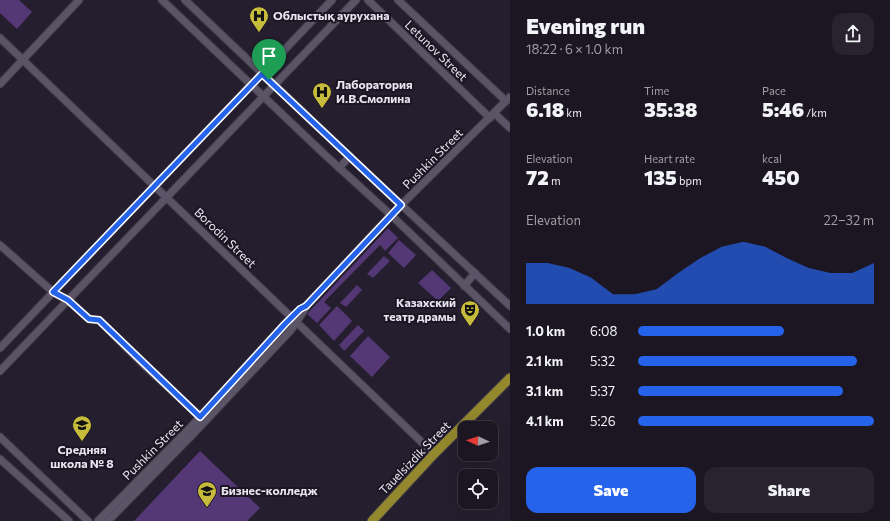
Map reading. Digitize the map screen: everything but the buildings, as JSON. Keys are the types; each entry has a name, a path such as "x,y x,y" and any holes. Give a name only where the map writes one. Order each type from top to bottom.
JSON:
{"main road":[{"name":"Tauelsіzdіk Street","path":"372,521 434,454 510,378"}],"street":[{"path":"0,84 24,60 78,0"},
{"path":"162,0 510,329"},
{"path":"185,0 510,306"},
{"path":"0,348 332,0"},
{"path":"0,371 356,0"},
{"name":"Letunov Street","path":"368,0 492,115 510,128"},
{"name":"Letunov Street","path":"398,0 508,99"},
{"name":"Borodin Street","path":"0,38 434,454"},
{"name":"Pushkin Street","path":"108,521 391,215 508,99"},
{"path":"339,168 350,156"},
{"path":"0,245 53,292 68,300 89,319 99,320 203,419"},
{"path":"464,286 475,273"},
{"name":"Pushkin Street","path":"98,521 203,419"},
{"path":"0,437 88,521"},
{"path":"0,459 69,521"}],"shaded area":[{"path":"0,0 19,0 32,12 17,29 0,13"},
{"path":"388,228 398,238 385,251 380,245 324,302 331,308 317,323 307,314"},
{"path":"399,240 416,255 404,268 388,253"},
{"path":"384,256 390,261 373,278 367,274"},
{"path":"432,270 451,288 438,301 418,283"},
{"path":"357,285 362,290 346,307 340,303"},
{"path":"337,306 352,321 334,341 319,325"},
{"path":"358,325 364,331 344,351 339,345"},
{"path":"368,336 390,357 372,377 350,356"},
{"path":"200,451 260,508 247,521 134,521"}],"place":[{"name":"Облыстық аурухана","path":"259,33"},
{"name":"Лаборатория И.В.Смолина","path":"322,109"},
{"name":"Казахский театр драмы","path":"470,327"},
{"name":"Средняя школа № 8","path":"82,442"},
{"name":"Бизнес-колледж","path":"207,508"}],"route":[{"path":"262,74 269,80 401,205 306,306 291,317 200,417 146,367 99,320 89,319 68,300 53,292 262,74"}]}
